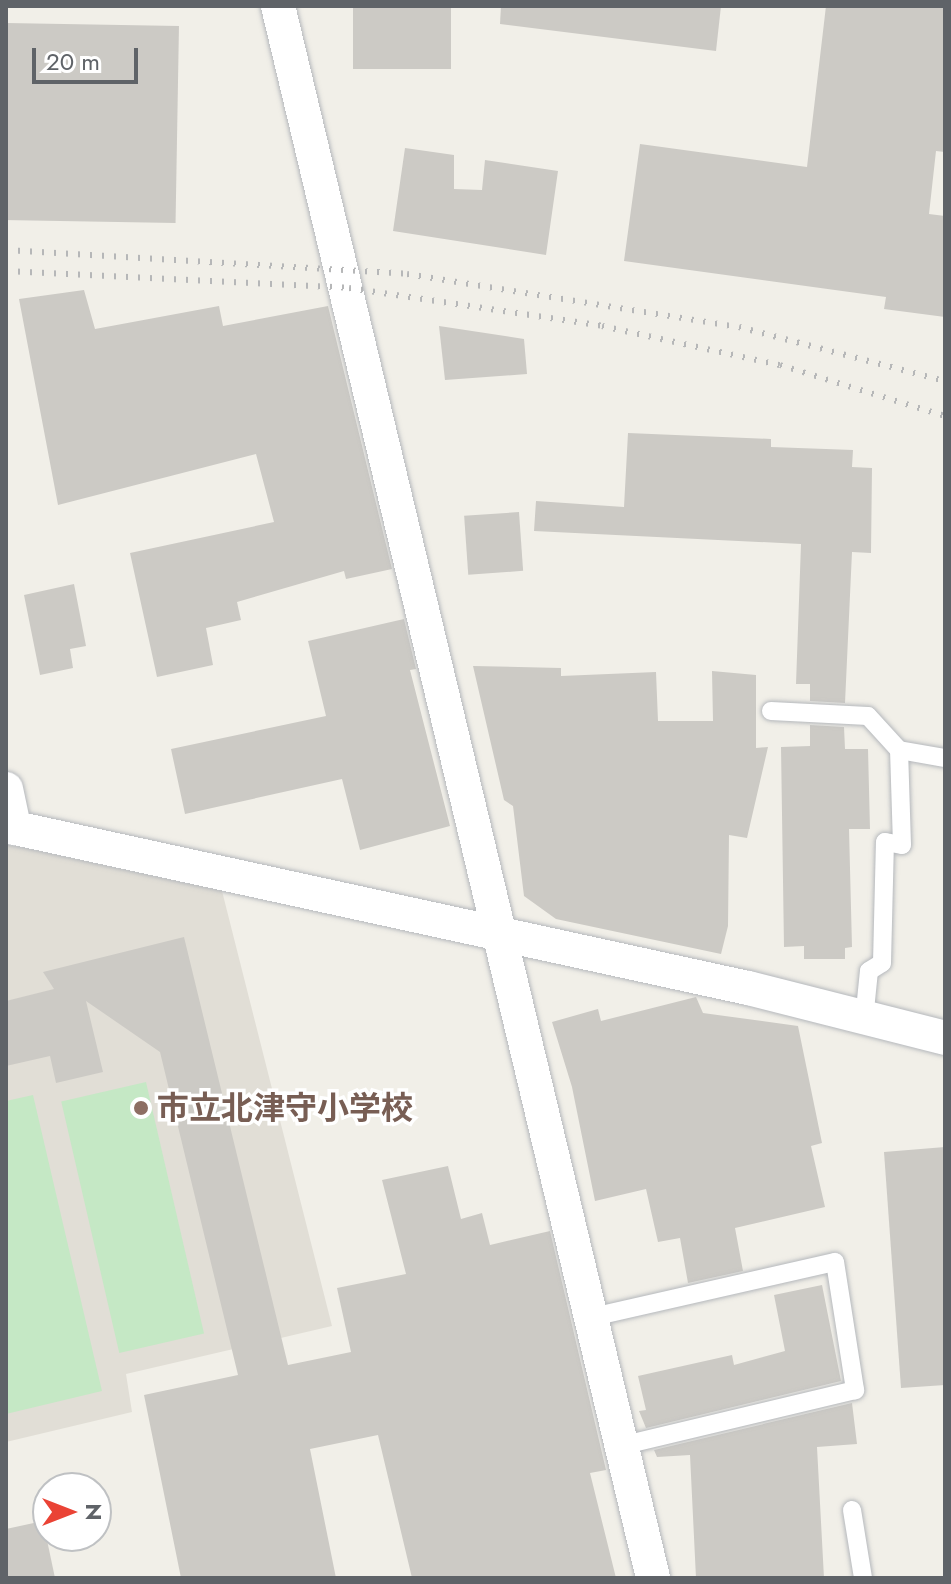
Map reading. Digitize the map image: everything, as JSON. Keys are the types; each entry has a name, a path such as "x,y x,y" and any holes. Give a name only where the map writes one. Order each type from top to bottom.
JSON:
{"street":[{"path":"278,6 501,936 588,1318 653,1578"},
{"path":"6,789 10,827 748,988 864,1020 945,1038"}],"lane":[{"path":"771,711 868,716 899,750 945,758"},
{"path":"864,1020 869,971 882,963 885,842 902,845 899,750"},
{"path":"588,1318 835,1262 855,1390 620,1446"},
{"path":"852,1510 863,1578"}],"shaded area":[{"name":"市立北津守小学校","path":"6,844 222,891 332,1326 126,1374 132,1412 6,1442"}],"green space":[{"path":"146,1082 204,1333 119,1353 61,1102"},
{"path":"33,1095 102,1391 6,1414 6,1101"}],"building":[{"path":"353,6 451,6 451,69 353,69"},
{"path":"501,6 721,6 716,51 500,24"},
{"path":"826,6 945,6 945,152 936,151 929,214 945,216 945,317 884,309 886,297 624,261 640,144 807,167"},
{"path":"6,23 179,26 176,223 6,220"},
{"path":"405,148 454,155 454,189 482,190 485,160 558,171 546,255 393,231"},
{"path":"84,290 95,329 219,306 223,326 328,306 392,569 346,579 344,571 237,602 241,620 206,628 213,665 157,677 130,553 274,522 256,454 58,505 19,299"},
{"path":"439,326 524,339 527,374 445,380"},
{"path":"628,433 771,439 771,447 853,450 852,467 872,468 871,553 852,552 845,703 810,701 810,684 796,684 801,544 534,531 536,501 624,507"},
{"path":"519,512 523,571 468,575 464,516"},
{"path":"74,584 86,646 70,649 73,668 40,675 24,595"},
{"path":"404,619 416,669 410,670 450,826 360,850 342,779 185,814 171,749 326,716 308,641"},
{"path":"473,666 561,668 561,676 656,672 658,721 713,721 712,671 756,675 756,748 768,747 747,838 729,835 728,926 721,954 556,919 524,896 513,806 504,800"},
{"path":"810,725 844,727 845,749 868,749 870,829 849,829 852,947 845,948 845,959 804,959 804,946 784,947 781,747 810,746"},
{"path":"184,937 288,1365 351,1352 337,1288 406,1274 382,1180 448,1166 461,1219 482,1213 490,1245 550,1231 606,1470 590,1473 616,1578 412,1578 378,1435 310,1449 336,1578 181,1578 144,1395 238,1375 160,1052 86,1001 103,1072 56,1083 50,1056 6,1066 6,1001 54,989 43,972"},
{"path":"696,997 703,1013 798,1026 822,1143 811,1146 825,1207 735,1228 743,1271 688,1283 680,1238 658,1242 646,1189 595,1201 572,1087 552,1022 598,1009 601,1021"},
{"path":"945,1147 945,1385 901,1388 884,1152"},
{"path":"822,1285 841,1381 646,1428 639,1411 646,1410 638,1376 732,1355 734,1365 785,1351 774,1295"},
{"path":"852,1403 857,1444 817,1447 824,1578 696,1578 690,1455 657,1457 654,1450"},
{"path":"32,1523 32,1552 50,1552 55,1578 6,1578 6,1529"}],"railway":[{"path":"6,250 407,274 739,327 945,381"},
{"path":"6,271 349,288 602,326 780,365 945,416"}],"place":[{"name":"市立北津守小学校","path":"141,1108"}]}
